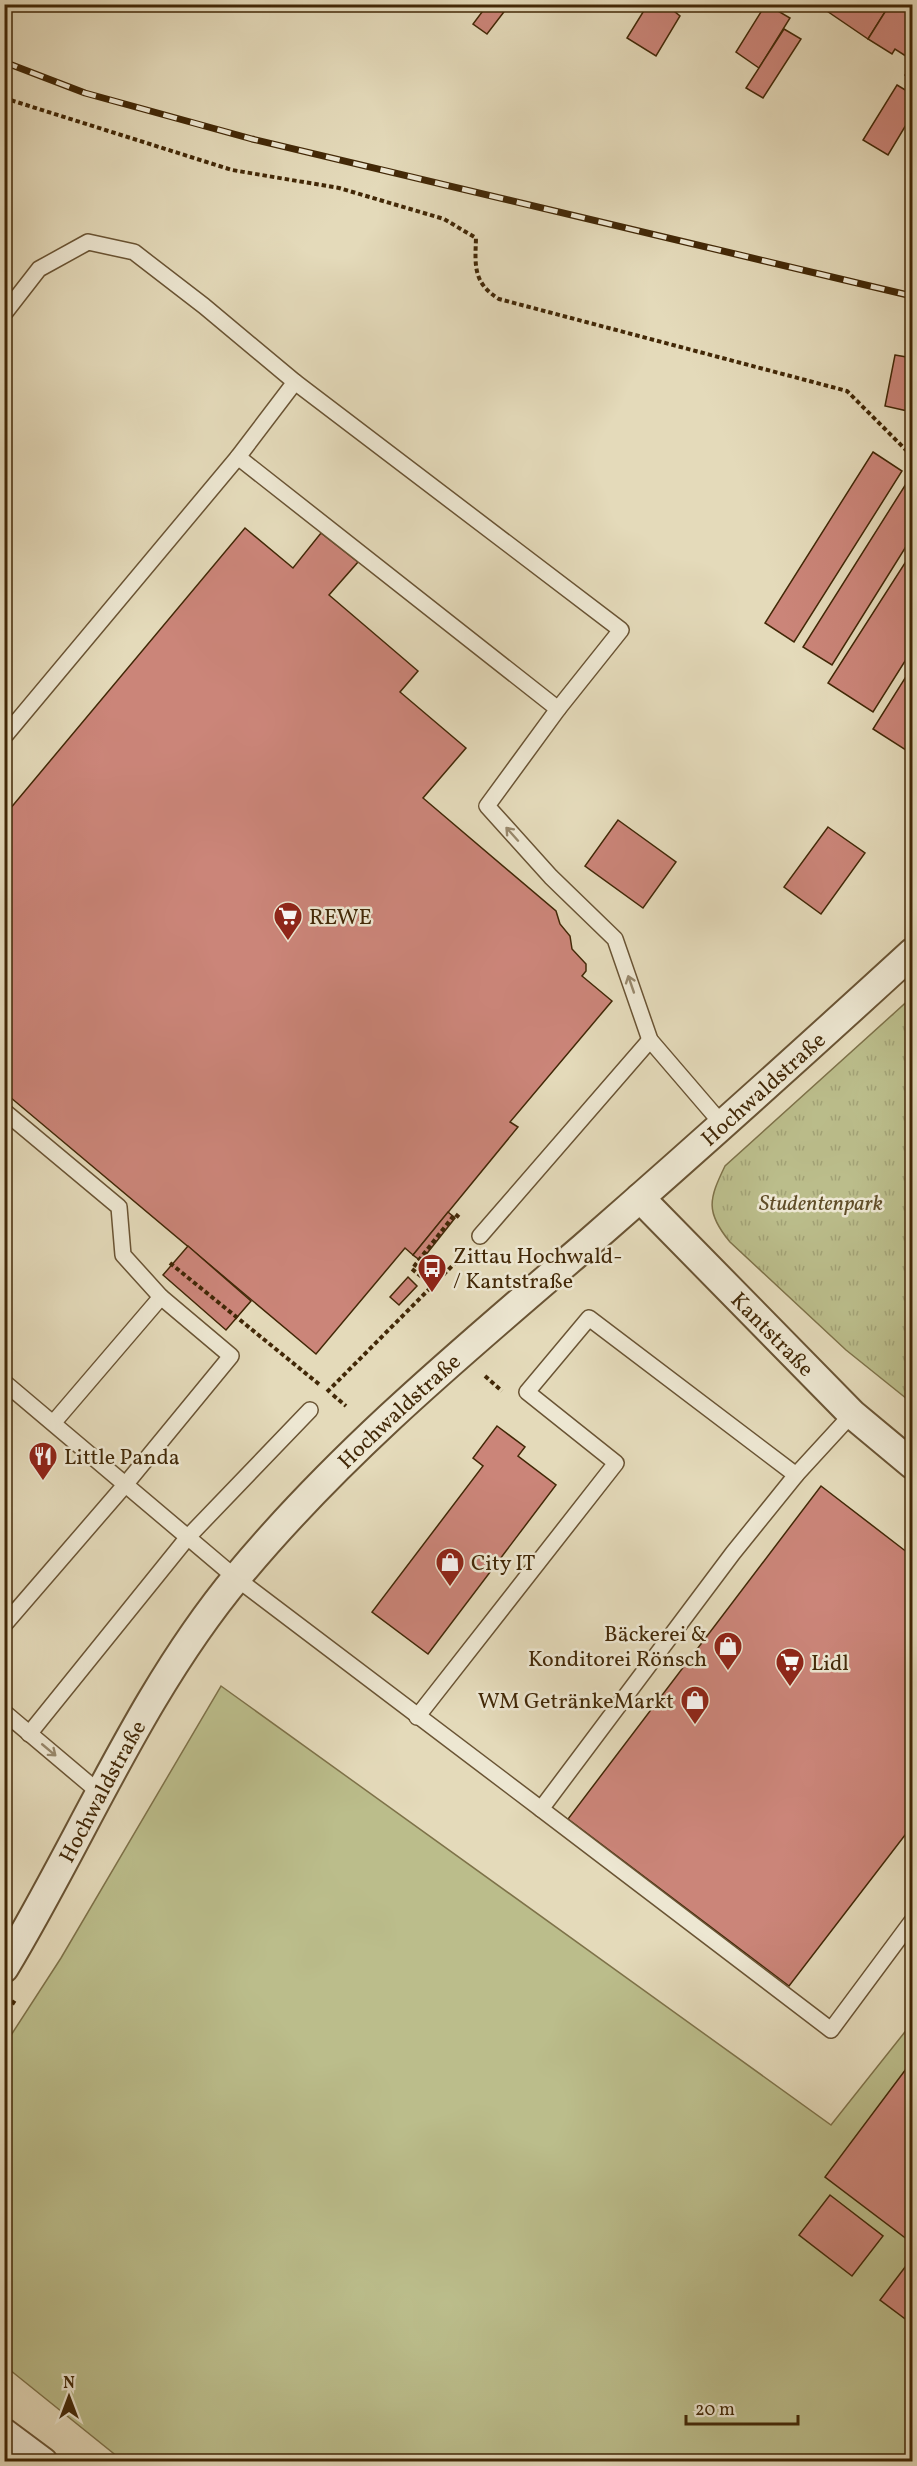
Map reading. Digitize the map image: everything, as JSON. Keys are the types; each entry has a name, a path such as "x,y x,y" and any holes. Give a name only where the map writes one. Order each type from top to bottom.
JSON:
{"street":[{"name":"Hochwaldstraße","path":"4,1968 142,1717 188,1645 236,1578 355,1450 498,1321 723,1125 912,952"},
{"name":"Kantstraße","path":"640,1198 852,1414 912,1464"},
{"path":"4,2433 43,2462"}],"lane":[{"path":"4,314 39,269 88,242 134,252 204,306 294,382 621,630 558,709 487,806 551,877 615,939 650,1040 723,1125"},
{"path":"4,737 238,457 294,382"},
{"path":"238,457 558,709"},
{"path":"480,1236 650,1040"},
{"path":"4,1111 119,1207 123,1255 161,1296 231,1356 125,1485 4,1625"},
{"path":"54,1422 161,1296"},
{"path":"417,1717 616,1463 527,1392 589,1318 796,1474"},
{"path":"4,1382 236,1578 831,2030 912,1921"},
{"path":"29,1734 188,1537 310,1410"},
{"path":"541,1809 796,1474 852,1414"},
{"path":"4,1712 101,1794"}],"path":[{"path":"4,98 232,170 339,188 444,219 476,238 475,268 486,291 499,300 847,391 912,456"},
{"path":"433,1287 412,1269 455,1214"},
{"path":"328,1391 433,1287 480,1236"},
{"path":"167,1260 346,1406"},
{"path":"4,2017 16,1998"}],"green space":[{"name":"Studentenpark","path":"912,997 912,1403 846,1350 730,1242 716,1222 712,1205 725,1166"},
{"path":"221,1686 831,2125 912,2023 912,2461 123,2461 5,2366 4,2046 61,1958"}],"building":[{"path":"488,4 510,4 487,34 473,24"},
{"path":"648,4 665,4 680,16 656,56 627,38"},
{"path":"766,4 790,18 759,68 736,52"},
{"path":"822,4 890,4 868,39 821,7"},
{"path":"890,4 912,4 912,60 895,49 892,54 868,39"},
{"path":"784,29 801,39 763,98 746,88"},
{"path":"912,64 912,80 905,75"},
{"path":"897,85 912,94 912,115 888,155 863,140"},
{"path":"895,355 912,358 912,412 885,406"},
{"path":"873,452 902,471 794,642 765,623"},
{"path":"911,476 912,537 832,665 803,647"},
{"name":"REWE","path":"245,528 293,568 321,533 358,562 329,595 418,671 400,692 466,748 423,798 556,911 560,924 570,936 572,949 586,964 586,971 582,976 612,1001 510,1122 518,1127 413,1255 405,1248 316,1354 4,1092 4,816"},
{"path":"912,552 912,650 873,712 828,683"},
{"path":"912,667 912,754 873,729"},
{"path":"618,820 676,862 643,908 585,866"},
{"path":"828,827 865,853 821,914 784,887"},
{"path":"448,1212 455,1218 421,1261 413,1255"},
{"path":"188,1246 251,1301 226,1330 163,1275"},
{"path":"408,1277 417,1286 399,1305 390,1297"},
{"path":"497,1426 525,1447 518,1456 556,1485 428,1654 372,1612 483,1466 473,1458"},
{"name":"Lidl","path":"821,1486 912,1556 912,1826 789,1986 568,1819"},
{"path":"912,2061 912,2243 825,2177"},
{"path":"830,2195 883,2236 852,2276 799,2235"},
{"path":"912,2258 912,2324 880,2300"}],"railway":[{"path":"4,62 85,93 252,139 912,296"}],"place":[{"name":"REWE","path":"288,942"},
{"name":"Zittau Hochwald- / Kantstraße","path":"432,1294"},
{"name":"Little Panda","path":"43,1482"},
{"name":"City IT","path":"450,1588"},
{"name":"Bäckerei & Konditorei Rönsch","path":"728,1672"},
{"name":"Lidl","path":"790,1688"},
{"name":"WM GetränkeMarkt","path":"695,1726"}]}
